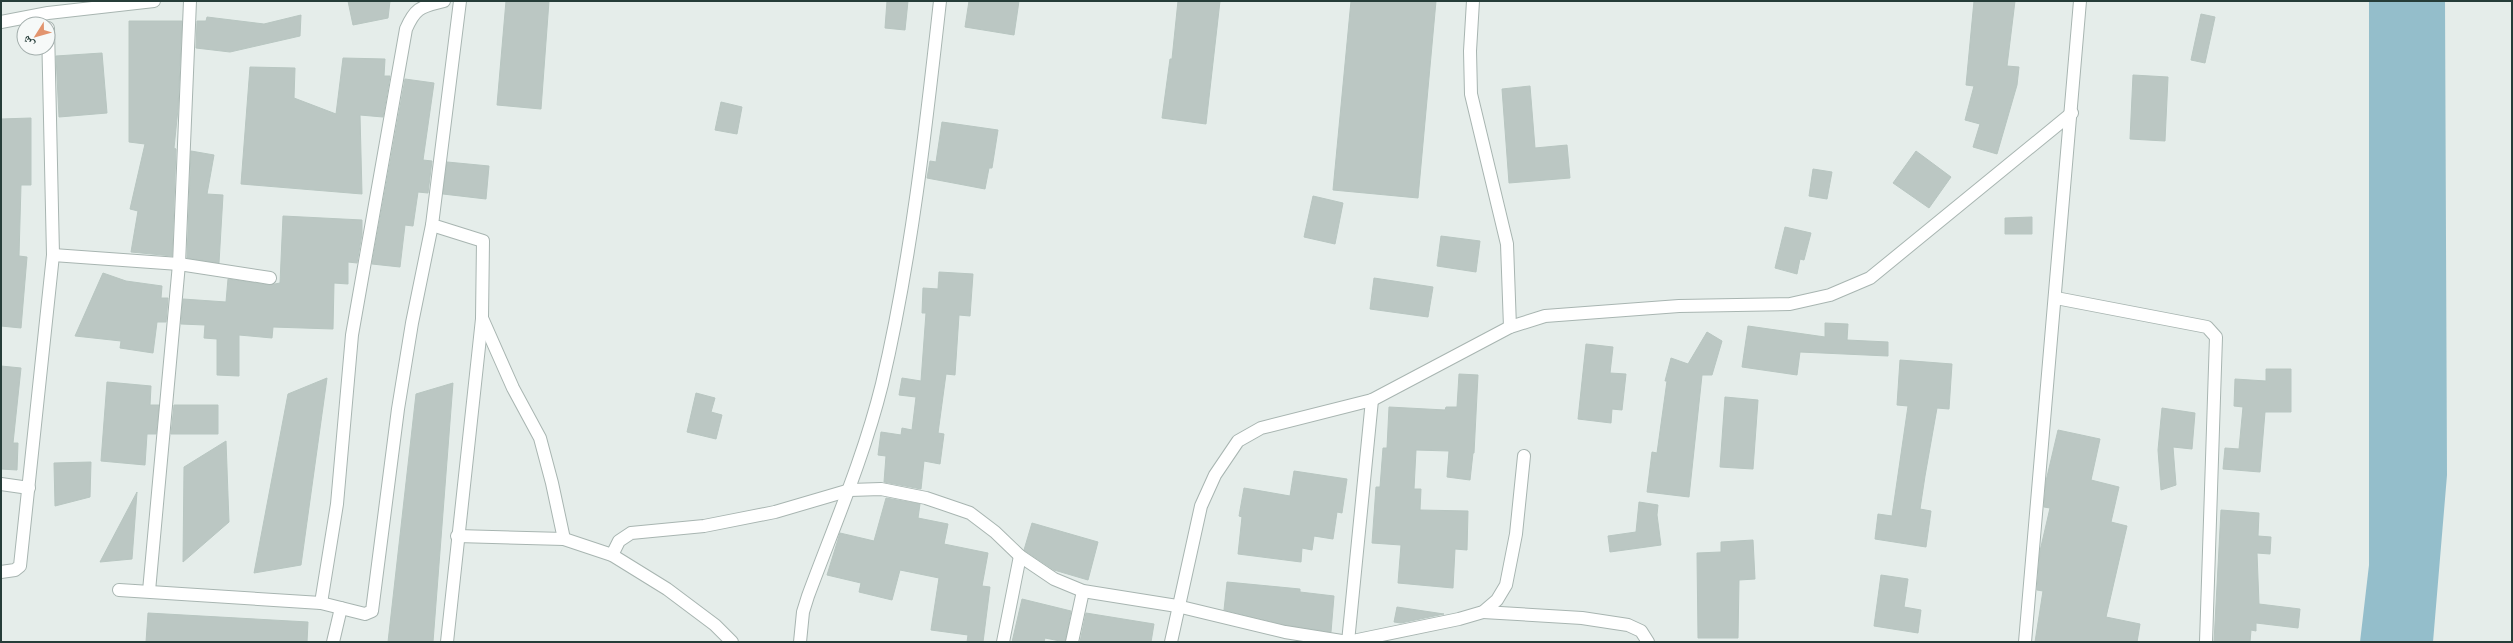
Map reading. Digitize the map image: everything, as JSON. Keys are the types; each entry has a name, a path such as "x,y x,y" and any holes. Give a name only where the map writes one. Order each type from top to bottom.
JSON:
{"street":[{"path":"56,18 154,1"},
{"path":"149,591 179,264 190,1"},
{"path":"321,603 337,504 352,335 406,29 412,14 423,7 444,1"},
{"path":"119,590 321,603 365,614 374,608 398,409 412,323 432,225 460,1"},
{"path":"800,642 802,612 850,490 882,385 898,308 921,157 940,1"},
{"path":"1473,1 1470,51 1471,94 1507,244 1510,327"},
{"path":"2025,642 2072,113 2080,1"},
{"path":"1,22 16,21"},
{"path":"1,572 15,570 20,566 53,255 49,56"},
{"path":"1171,642 1177,606 1202,506 1215,475 1238,441 1261,428 1372,400 1510,327 1545,316 1576,312 1790,304 1830,295 1870,278 2072,113"},
{"path":"432,225 483,240 482,318 457,536 447,642"},
{"path":"53,255 179,264 270,278"},
{"path":"2056,298 2207,327 2216,337 2206,642"},
{"path":"482,318 513,388 540,438 552,482 564,539"},
{"path":"1348,642 1372,400"},
{"path":"1483,612 1497,600 1506,585 1516,534 1524,456"},
{"path":"1,484 29,488"},
{"path":"612,555 619,541 631,533 704,526 775,512 850,490 881,489 926,498 970,513 995,532 1020,556 1054,578 1083,591 1177,606 1285,632 1348,642 1409,631 1483,612 1582,618 1628,624 1641,631 1648,642"},
{"path":"457,536 564,539 612,555 667,589 716,625 732,642"},
{"path":"1003,642 1020,556"},
{"path":"1072,642 1083,591"},
{"path":"333,642 341,608"}],"water":[{"path":"2369,1 2445,1 2447,475 2433,642 2360,642 2369,565"}],"building":[{"path":"348,1 390,1 388,18 353,25"},
{"path":"506,1 549,1 541,109 497,105"},
{"path":"887,1 908,1 905,30 885,28"},
{"path":"969,1 1019,1 1014,35 965,27"},
{"path":"1178,1 1220,1 1206,124 1162,118 1170,59 1172,59"},
{"path":"1351,1 1436,1 1418,198 1333,190"},
{"path":"1974,1 2015,1 2007,66 2019,67 2017,85 1997,154 1973,147 1980,124 1965,120 1974,86 1966,85"},
{"path":"2201,14 2215,17 2205,63 2191,60"},
{"path":"301,15 300,36 230,52 196,48 197,21 206,21 207,17 264,24"},
{"path":"129,21 182,21 178,109 174,148 176,149 172,256 131,252 138,211 130,209 145,144 129,142"},
{"path":"102,53 107,113 59,117 56,56"},
{"path":"343,58 385,59 384,76 390,76 383,117 360,115 362,194 241,184 250,67 295,68 294,98 336,114"},
{"path":"2133,75 2168,77 2165,141 2130,139"},
{"path":"405,79 434,83 423,160 432,161 428,193 418,192 413,226 405,225 400,267 372,264"},
{"path":"1530,86 1535,148 1567,145 1570,178 1509,183 1502,89"},
{"path":"721,102 742,107 737,134 715,130"},
{"path":"31,118 31,185 21,185 19,256 27,257 21,328 1,326 1,119"},
{"path":"942,122 998,130 992,168 989,168 985,189 927,178 930,161 936,162"},
{"path":"191,151 214,155 207,194 223,195 219,263 187,258"},
{"path":"1916,151 1951,177 1929,208 1893,183"},
{"path":"447,162 489,166 486,199 443,194"},
{"path":"1813,169 1832,172 1827,199 1809,196"},
{"path":"1313,196 1343,203 1335,244 1304,237"},
{"path":"283,216 362,220 362,234 357,263 348,262 348,284 334,283 333,329 273,327 272,338 239,335 239,376 217,375 217,339 204,338 205,325 181,324 183,299 226,302 228,279 269,285 280,283"},
{"path":"2032,217 2032,234 2005,234 2005,218"},
{"path":"1785,227 1811,233 1804,260 1800,259 1797,274 1775,268"},
{"path":"1441,236 1480,241 1476,272 1437,266"},
{"path":"939,272 973,274 970,316 959,315 955,375 946,374 938,433 944,434 940,464 924,461 921,489 884,482 886,456 878,455 881,432 901,435 902,428 912,430 916,397 899,395 902,378 921,381 926,313 922,313 923,288 938,289"},
{"path":"103,273 126,281 162,286 161,298 168,298 166,322 157,322 153,353 120,348 121,341 75,336"},
{"path":"1374,278 1433,287 1428,317 1370,309"},
{"path":"1825,323 1848,324 1847,340 1888,342 1888,356 1800,352 1797,375 1742,367 1748,326 1825,337"},
{"path":"1707,332 1722,341 1712,375 1702,375 1689,497 1647,492 1652,452 1657,453 1667,381 1665,381 1671,358 1688,364"},
{"path":"1586,344 1613,347 1610,373 1626,374 1622,410 1612,409 1611,423 1578,419"},
{"path":"1900,360 1952,364 1949,409 1937,408 1920,509 1931,511 1926,547 1875,539 1878,514 1892,516 1908,406 1897,405"},
{"path":"1,366 21,368 13,443 18,443 17,470 1,469"},
{"path":"2266,369 2291,369 2291,412 2265,412 2260,472 2223,469 2225,448 2239,449 2243,407 2234,406 2235,379 2266,381"},
{"path":"1459,374 1478,375 1474,453 1470,480 1447,477 1449,451 1416,450 1414,489 1421,489 1420,510 1468,511 1467,550 1455,549 1453,588 1398,583 1401,545 1372,543 1376,487 1380,487 1383,448 1387,448 1389,407 1445,410 1446,407 1457,407"},
{"path":"327,378 301,565 254,573 288,394"},
{"path":"107,382 151,386 150,405 159,405 156,434 147,434 145,465 101,461"},
{"path":"453,383 433,642 388,642 416,394"},
{"path":"696,393 715,398 711,412 722,415 716,439 687,432"},
{"path":"1725,397 1758,400 1753,469 1720,467"},
{"path":"174,405 218,405 218,434 171,434"},
{"path":"2162,408 2195,413 2192,449 2173,447 2176,485 2161,490 2158,450"},
{"path":"2058,430 2100,439 2091,480 2119,487 2111,522 2127,526 2106,617 2140,624 2137,642 2035,642 2043,591 2037,590 2040,551 2050,508 2044,507 2046,481"},
{"path":"226,441 229,522 183,562 184,467"},
{"path":"91,462 90,497 55,506 54,463"},
{"path":"1294,471 1347,479 1342,513 1337,512 1333,539 1314,536 1312,550 1302,548 1301,562 1238,554 1242,517 1239,516 1244,488 1290,496"},
{"path":"137,492 132,559 100,562"},
{"path":"886,498 920,504 918,518 948,524 944,544 988,553 982,586 990,587 983,642 967,642 968,635 931,630 939,578 900,570 892,600 859,592 861,583 827,575 840,533 874,541"},
{"path":"1639,502 1658,505 1657,515 1661,545 1610,552 1608,536 1636,532"},
{"path":"2221,510 2259,513 2258,536 2271,537 2270,554 2257,553 2259,604 2300,609 2298,628 2256,623 2256,631 2251,630 2250,642 2214,642"},
{"path":"1032,523 1098,542 1088,580 1054,570 1024,550"},
{"path":"1753,540 1755,579 1739,580 1738,638 1698,638 1697,553 1721,552 1721,542"},
{"path":"1881,575 1908,579 1904,607 1921,610 1918,633 1874,626"},
{"path":"1227,582 1300,589 1300,592 1334,596 1331,632 1286,625 1224,610"},
{"path":"1022,599 1071,611 1065,642 1045,638 1044,642 1012,642"},
{"path":"1397,607 1444,614 1401,623 1394,622"},
{"path":"148,613 308,622 307,642 146,642"},
{"path":"1086,613 1154,624 1151,642 1080,642"}]}
